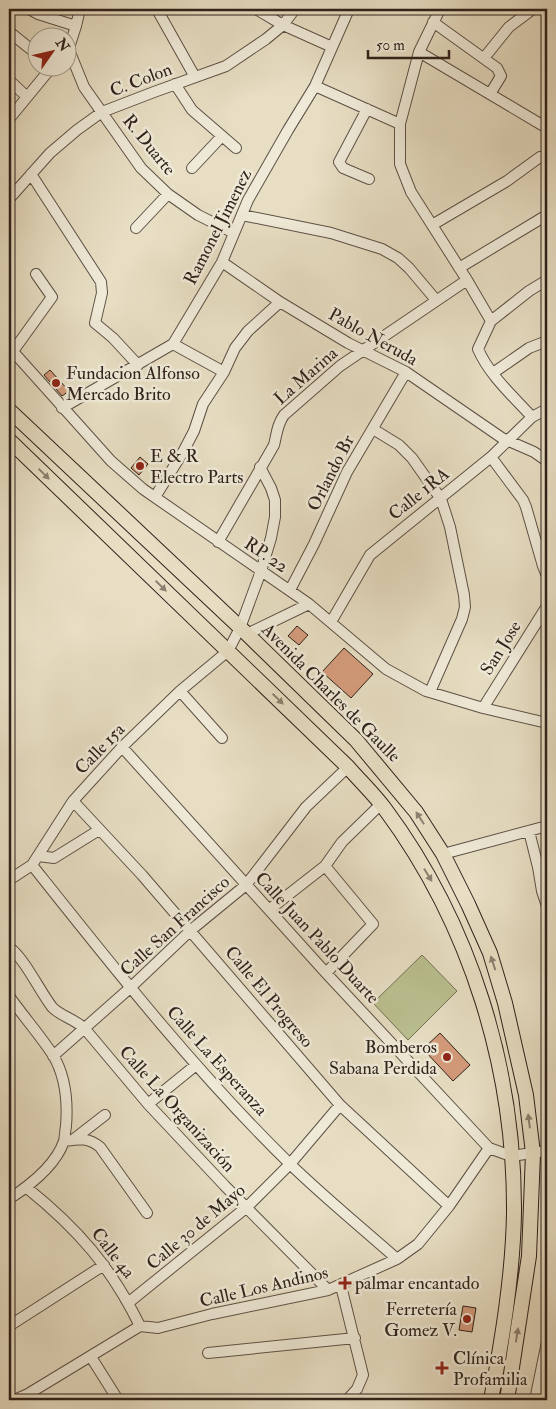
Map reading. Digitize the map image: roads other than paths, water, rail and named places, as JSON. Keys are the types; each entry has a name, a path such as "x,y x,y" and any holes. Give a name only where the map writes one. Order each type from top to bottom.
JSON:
{"main road":[{"name":"Avenida Charles de Gaulle","path":"9,410 244,631 356,740 416,812 443,854 490,953 506,1003 526,1095 533,1153 529,1256 507,1400"},
{"path":"9,440 348,766 381,804 436,889 459,937 479,990 496,1046 506,1102 514,1213 511,1257 491,1400"}],"street":[{"path":"29,9 38,14 76,26 80,9"},
{"path":"256,9 282,25 332,47"},
{"name":"C. Colon","path":"9,200 50,153 102,112 229,65 252,50 282,25 295,9"},
{"name":"Ramonel Jimenez","path":"62,408 90,390 173,344 222,262 248,200 267,165 315,86 349,9"},
{"path":"440,9 419,52 400,124 400,164 411,192 491,321"},
{"path":"484,58 509,27 533,9"},
{"path":"159,13 195,77"},
{"path":"433,22 498,68 501,76 490,94"},
{"path":"12,34 28,46"},
{"path":"419,52 547,128"},
{"name":"R. Duarte","path":"78,75 140,166 168,194 198,214 234,233"},
{"path":"9,118 42,78"},
{"path":"9,80 26,96"},
{"path":"175,84 192,110 236,148"},
{"path":"315,86 400,124"},
{"path":"367,109 339,162 343,168 369,179"},
{"path":"192,168 222,136"},
{"path":"432,225 507,181 540,157"},
{"path":"31,174 101,282 102,293 95,323 113,338 138,365"},
{"path":"136,228 168,194"},
{"path":"242,215 331,233 374,246 403,263 424,284 436,300"},
{"path":"459,268 547,215"},
{"name":"Pablo Neruda","path":"222,262 280,302 348,343 406,372 502,438 534,452 547,461"},
{"path":"10,351 52,297 36,274"},
{"name":"La Marina","path":"218,542 274,445 276,430 284,415 340,366 467,280"},
{"path":"532,417 493,373 481,357 478,349 491,321 529,291 547,280"},
{"path":"154,497 183,452 194,431 203,404 224,372 240,341 280,302"},
{"path":"493,373 529,348 547,341"},
{"path":"173,344 224,372"},
{"name":"RP. 22","path":"10,351 116,467 154,497 309,604 386,669 430,692 483,708 547,723"},
{"name":"Orlando Br","path":"290,590 314,544 347,472 406,372"},
{"name":"Calle 1RA","path":"331,622 370,555 491,457 532,417 547,409"},
{"path":"373,429 399,445 412,458 441,499 450,528 465,607 459,626 430,692"},
{"path":"491,457 523,500 547,576"},
{"path":"228,651 244,631 271,538 275,508 271,488 260,467"},
{"path":"244,631 309,604"},
{"name":"San Jose","path":"483,708 547,606"},
{"name":"Calle 15a","path":"9,880 32,865 73,801 122,747 180,691 228,651"},
{"path":"180,691 222,738"},
{"name":"Calle Juan Pablo Duarte","path":"122,747 326,973 490,1148"},
{"name":"Calle San Francisco","path":"53,1056 130,988 191,930 246,885 306,806 348,766"},
{"name":"Calle El Progreso","path":"73,801 142,874 340,1105 449,1206"},
{"path":"270,910 325,866 342,842 381,804"},
{"path":"443,854 547,826"},
{"path":"38,856 54,858 99,830"},
{"path":"529,831 547,906"},
{"name":"Calle La Esperanza","path":"32,865 130,988 196,1065 290,1164 397,1259"},
{"path":"325,866 373,924 326,973"},
{"name":"Calle La Organización","path":"9,947 17,955 54,1010 78,1022 85,1029 148,1104 225,1186 248,1207 328,1290"},
{"path":"9,996 53,1056 64,1082 68,1101 69,1140"},
{"path":"148,1104 196,1065"},
{"name":"Calle 30 de Mayo","path":"128,1303 248,1207 290,1164 340,1105"},
{"path":"9,1199 27,1188 43,1173 69,1140 106,1115"},
{"path":"69,1140 82,1138 92,1140 100,1147 147,1213"},
{"path":"490,1148 511,1156 547,1151"},
{"name":"Calle Los Andinos","path":"140,1326 158,1328 212,1314 328,1290 341,1286 397,1259 418,1244 449,1206 490,1148"},
{"name":"Calle 4a","path":"27,1188 51,1207 104,1265 140,1326"},
{"path":"9,1326 104,1265"},
{"path":"341,1286 363,1375 357,1389 347,1400"},
{"path":"9,1399 14,1400 28,1394 140,1326"},
{"path":"208,1353 355,1338"},
{"path":"534,1400 543,1377 547,1342"},
{"path":"91,1357 118,1400"}],"place":[{"name":"Fundacion Alfonso Mercado Brito","path":"56,383"},
{"name":"E & R Electro Parts","path":"140,466"},
{"name":"Bomberos Sabana Perdida","path":"447,1057"},
{"name":"palmar encantado","path":"345,1283"},
{"name":"Ferretería Gomez V.","path":"467,1319"},
{"name":"Clínica Profamilia","path":"442,1368"}]}
